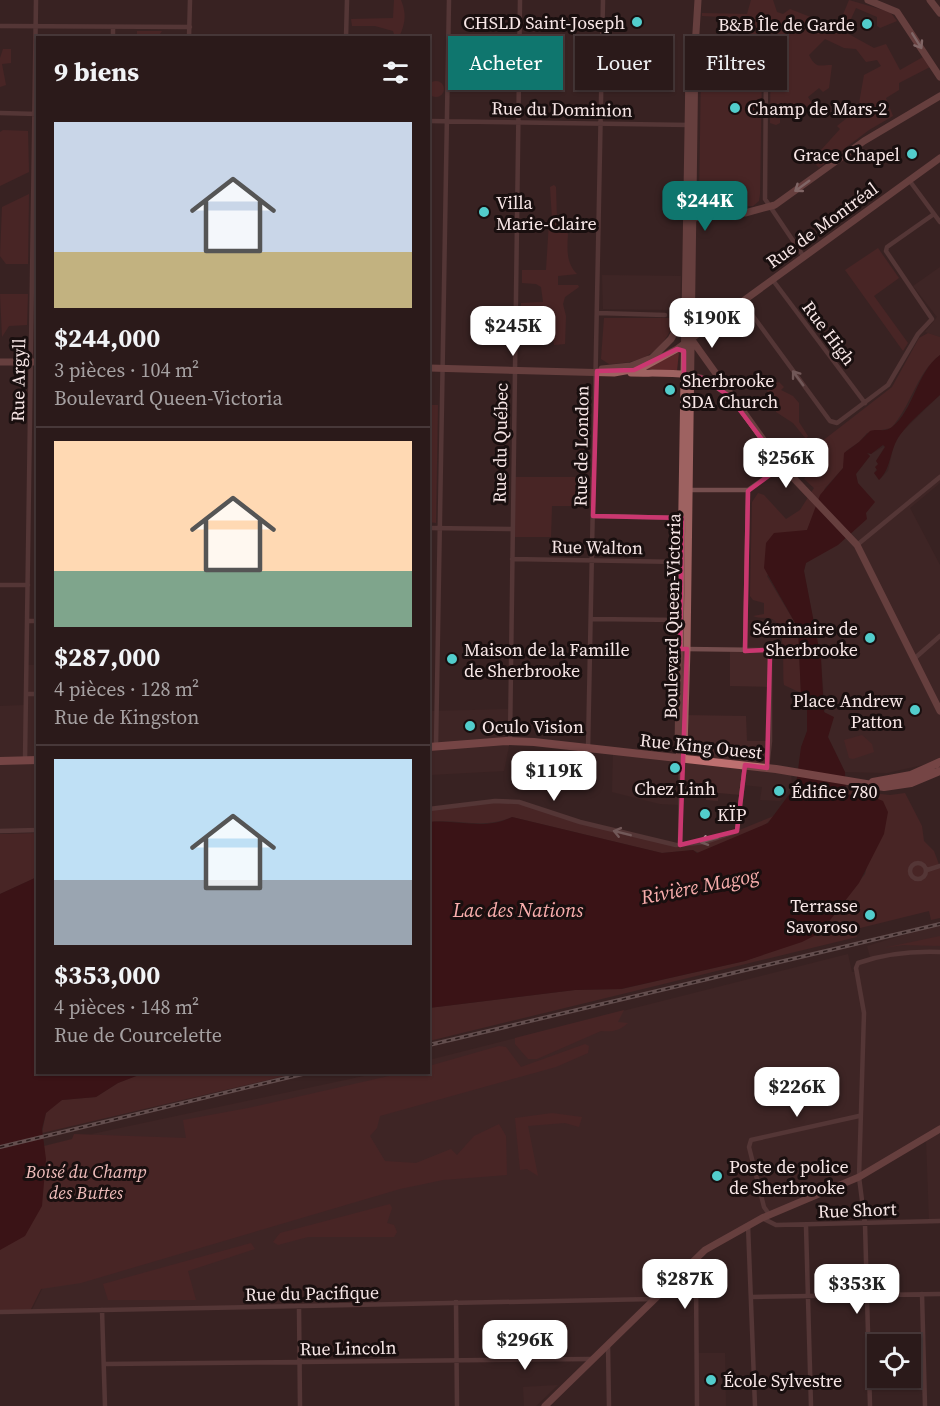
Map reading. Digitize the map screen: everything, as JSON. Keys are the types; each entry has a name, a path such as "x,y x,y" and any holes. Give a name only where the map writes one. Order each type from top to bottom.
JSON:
{"main road":[{"name":"Boulevard Queen-Victoria","path":"696,36 698,0"},
{"path":"868,0 891,5 940,77"},
{"path":"930,0 940,13"},
{"name":"Boulevard Queen-Victoria","path":"681,759 684,748 683,649 689,490 687,375 684,350 685,230 692,90"},
{"path":"685,230 693,218 706,213 745,213 769,207 784,199 864,141 940,98"},
{"name":"Boulevard Queen-Victoria","path":"684,350 691,338 693,200 691,125"},
{"name":"Rue de Montréal","path":"684,350 691,338 940,158"},
{"path":"693,200 699,208 721,213"},
{"path":"652,358 675,334 685,306"},
{"path":"691,338 730,397 782,466 857,545 940,711"},
{"path":"430,368 597,370 630,366 684,350"},
{"path":"684,350 711,370"},
{"path":"614,373 642,368 684,350"},
{"path":"0,362 35,362"},
{"path":"597,370 614,373 687,375 711,382 730,397"},
{"name":"Boulevard Queen-Victoria","path":"683,649 680,620 687,375"},
{"name":"Rue King Ouest","path":"432,746 510,741 745,765 868,783"},
{"path":"0,761 36,760"},
{"path":"868,783 911,775 940,762"},
{"path":"868,783 884,787 901,785 940,771"},
{"path":"545,1406 690,1263 711,1246 767,1215 859,1177 940,1129"}],"street":[{"name":"Rue Argyll","path":"25,760 35,362 36,0"},
{"path":"189,36 190,0"},
{"path":"346,36 347,0"},
{"path":"432,746 437,676 441,528 449,0"},
{"name":"Rue du Québec","path":"510,741 520,0"},
{"name":"Rue de London","path":"588,749 603,0"},
{"path":"0,26 189,27"},
{"path":"112,36 113,27"},
{"path":"766,90 765,194 769,207 804,257"},
{"path":"0,113 36,114"},
{"name":"Rue du Dominion","path":"430,121 691,125"},
{"path":"909,180 940,222"},
{"path":"742,301 830,421 834,423 888,385 918,334 931,321 931,316 886,251 887,247 934,214"},
{"name":"Rue High","path":"772,279 865,403"},
{"path":"598,313 665,315"},
{"path":"689,490 748,490 782,466"},
{"path":"857,545 940,477"},
{"path":"745,651 748,490"},
{"path":"593,516 682,518"},
{"path":"430,528 513,529"},
{"name":"Rue Walton","path":"512,559 681,562"},
{"path":"0,585 28,585"},
{"path":"591,619 680,620"},
{"path":"28,621 36,621"},
{"path":"915,658 940,636"},
{"path":"683,649 765,650 771,658 767,768"},
{"path":"430,675 437,676"},
{"path":"27,694 36,694"},
{"path":"680,845 681,759"},
{"path":"430,809 513,801 580,822 680,845 705,842 737,831 745,765"},
{"path":"0,831 36,830"},
{"path":"927,870 940,866"},
{"path":"870,1406 865,1224 859,1177 859,1116 864,1013 856,971 858,963 903,953 940,952"},
{"path":"776,1225 767,1215 749,1143 859,1116"},
{"name":"Rue Short","path":"767,1215 776,1225 940,1221"},
{"path":"748,1225 755,1406"},
{"path":"806,1226 811,1406"},
{"path":"690,1263 696,1282 697,1406"},
{"path":"922,1294 925,1406"},
{"path":"751,1297 940,1294"},
{"name":"Rue du Pacifique","path":"0,1312 654,1299"},
{"path":"456,1302 458,1406"},
{"path":"298,1307 300,1406"},
{"path":"102,1310 105,1406"},
{"path":"608,1345 609,1406"},
{"name":"Rue Lincoln","path":"104,1364 593,1359"}],"highlighted area":[{"path":"677,349 684,351 684,374 706,379 730,397 782,466 748,491 745,651 765,650 770,656 767,768 745,765 737,831 680,845 687,649 680,649 682,518 593,516 597,371 634,370"}],"shaded area":[{"path":"940,267 940,337 925,332 937,317 913,286"},
{"path":"602,275 681,276 680,310 603,309"},
{"path":"940,395 940,483 910,508 940,565 940,761 887,773 845,772 828,737 830,727 825,713 821,659 804,571 806,563 812,559 858,484 856,474 870,456 868,453 871,454 885,446 876,461 879,465 874,473 879,480 888,471 894,445 901,433"},
{"path":"746,620 778,620 778,643 770,656 770,687 730,686 730,650 745,650"},
{"path":"27,665 36,665 36,830 0,831 0,706 26,705"},
{"path":"430,679 432,679 432,711 510,709 510,741 504,771 430,775"},
{"path":"683,715 746,716 747,741 770,741 768,768 791,771 792,787 780,801 760,800 762,787 743,785 741,795 718,793 718,801 706,800 706,795 682,794 681,805 660,804 612,792 613,752 681,759"},
{"path":"940,924 940,1221 929,1221 926,1138 883,1164 717,1242 655,1299 32,1310 76,1219 131,1172 92,1134 373,1074 430,1074 430,1060 848,954 852,972 856,972 856,965 871,960 867,946"},
{"name":"École Sylvestre","path":"696,1353 725,1353 726,1406 697,1406"},
{"path":"558,1385 536,1406 524,1406 523,1387"}],"green space":[{"path":"394,0 401,0 405,15 399,36 395,36 393,31 375,26 352,26 351,19 393,18"},
{"path":"751,0 773,0 777,12 783,14 790,9 831,25 840,22 849,0 890,12 897,21 880,28 877,26 877,17 856,8 845,32 874,48 886,44 900,70 923,57 930,67 899,83 899,90 886,98 893,116 869,130 819,168 812,160 840,129 837,126 858,109 864,75 881,66 877,60 866,62 856,49 844,48 825,39 809,55 816,64 832,65 829,88 823,92 819,88 808,97 812,103 801,111 780,114 780,123 776,125 770,123 770,90 787,90 787,36 742,36 746,20 743,18 702,16 702,13 747,14"},
{"path":"137,31 162,31 159,36 137,36"},
{"path":"3,49 11,49 11,63 2,64 6,85 0,87 0,58"},
{"path":"436,81 442,83 442,95 436,97 430,95 430,83"},
{"path":"701,90 762,90 759,201 753,206 708,207 699,201"},
{"path":"3,130 28,131 29,172 0,186 0,132"},
{"path":"554,185 556,187 557,221 568,234 569,260 577,274 558,276 558,285 578,285 579,287 565,297 563,304 566,316 565,344 554,345 553,338 544,337 540,332 541,314 521,314 521,303 543,302 541,287 536,284 522,283 522,270 546,270 549,222 552,219 550,187"},
{"path":"29,194 28,264 6,264 0,256 2,207"},
{"path":"878,248 899,278 874,296 908,343 903,351 845,270"},
{"path":"0,294 28,294 27,325 9,326 2,337"},
{"path":"604,318 677,318 666,339 652,353 634,361 609,364 601,359"},
{"path":"928,333 940,337 940,355 919,380 898,420 891,428 867,433 846,451 843,468 825,488 807,530 798,532 767,576 798,628 801,693 784,685 782,639 777,623 772,619 753,616 764,614 764,603 753,600 750,596 752,502 758,493 764,495 786,519 800,510 814,488 804,479 817,463 812,449 892,387 919,338"},
{"path":"679,352 677,371 646,369"},
{"path":"779,382 784,387 781,390 793,396 799,403 799,422 808,436 806,439 793,423 776,412 776,404 767,391 772,384"},
{"path":"430,405 438,405 436,523 430,522"},
{"path":"513,477 594,477 594,506 552,506 551,537 512,537"},
{"path":"862,735 872,744 874,752 853,759 849,758 844,740"},
{"path":"846,790 890,795 905,793 922,826 924,841 934,851 940,867 940,918 931,920 929,911 856,929 857,937 430,1041 430,1008 575,990 622,989 745,961 820,933 865,874 883,801 846,794"},
{"path":"506,800 660,842 689,845 737,831 774,816 765,825 699,853 693,850 662,853 512,817 491,823 430,822 430,809"},
{"path":"36,833 36,877 0,894 0,834"},
{"path":"940,936 940,946 903,945 883,948"},
{"path":"624,1010 618,1022 628,1023 622,1028 601,1031 537,1059 528,1059 515,1044 515,1038"},
{"name":"Boisé du Champ des Buttes","path":"585,1044 589,1046 588,1053 556,1067 380,1116 377,1128 370,1136 385,1161 416,1163 451,1149 457,1155 474,1136 499,1124 506,1136 507,1175 443,1180 400,1189 81,1283 41,1289 30,1311 0,1312 0,1250 46,1178 44,1146 72,1139 74,1134 186,1138 183,1120 248,1108 398,1074 430,1074 430,1066 499,1046 506,1047 521,1067"},
{"path":"141,1074 294,1074 42,1133 46,1113 51,1106 62,1100 96,1097 118,1083"},
{"path":"552,1113 582,1117 579,1127 565,1123 528,1126 538,1176 527,1169 520,1170 515,1118"},
{"path":"390,1204 392,1208 387,1223 394,1225 397,1232 394,1237 308,1237 278,1245 273,1242 280,1233"},
{"path":"251,1243 255,1249 188,1271 196,1300 108,1300 103,1284"}],"water":[{"name":"Lac des Nations","path":"940,355 940,395 900,435 886,470 879,480 874,473 878,464 876,461 885,447 883,445 871,454 867,453 870,456 856,474 858,483 875,502 866,513 867,519 838,545 806,563 804,571 821,659 824,712 834,717 828,737 845,772 846,794 883,801 888,812 884,834 859,883 820,933 802,942 745,961 621,989 575,990 430,1008 430,822 481,824 512,817 662,853 693,850 697,853 768,823 796,785 801,747 807,731 807,706 801,697 798,628 764,568 766,543 774,533 807,530 820,495 843,468 844,453 870,431 889,429 899,420 925,371"},
{"path":"36,877 36,1074 141,1074 118,1083 96,1097 62,1100 46,1113 42,1129 46,1159 42,1206 25,1236 0,1250 0,894"}],"railway":[{"path":"430,1045 940,924"},
{"path":"0,1147 303,1074"}],"place":[{"name":"CHSLD Saint-Joseph","path":"637,22"},
{"name":"B&B Île de Garde","path":"867,24"},
{"name":"Champ de Mars-2","path":"735,108"},
{"name":"Grace Chapel","path":"912,154"},
{"name":"Villa Marie-Claire","path":"484,212"},
{"name":"Sherbrooke SDA Church","path":"670,390"},
{"name":"Séminaire de Sherbrooke","path":"870,638"},
{"name":"Maison de la Famille de Sherbrooke","path":"452,659"},
{"name":"Place Andrew Patton","path":"915,710"},
{"name":"Oculo Vision","path":"470,726"},
{"name":"Chez Linh","path":"675,768"},
{"name":"Édifice 780","path":"779,791"},
{"name":"KÏP","path":"705,814"},
{"name":"Terrasse Savoroso","path":"870,915"},
{"name":"Poste de police de Sherbrooke","path":"717,1176"},
{"name":"École Sylvestre","path":"711,1380"}],"water label":[{"name":"Rivière Magog","path":"700,886"}]}
